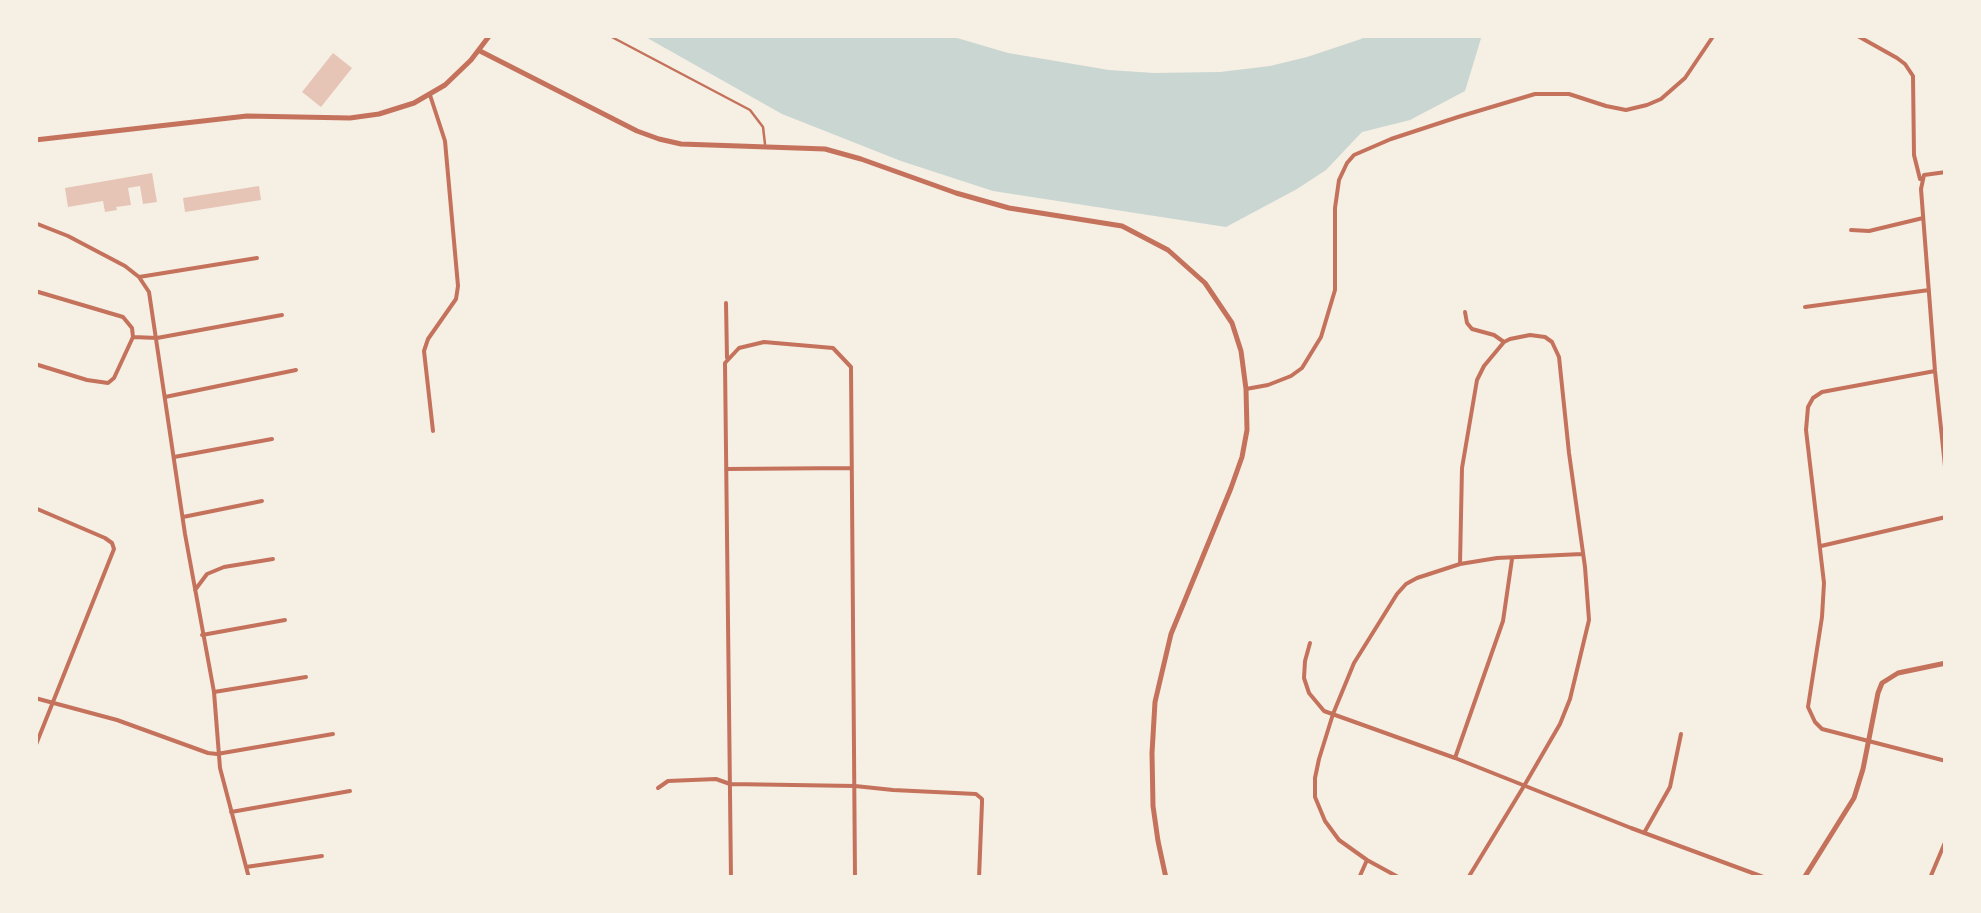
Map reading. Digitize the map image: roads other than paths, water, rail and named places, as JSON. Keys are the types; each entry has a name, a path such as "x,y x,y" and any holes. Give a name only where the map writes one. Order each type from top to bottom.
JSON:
{"street":[{"path":"35,140 233,118 368,116 404,107 430,95 457,75 490,35"},
{"path":"1246,388 1291,376 1302,368 1321,337 1334,290 1338,188 1343,170 1354,155 1535,94 1569,94 1626,110 1647,106 1685,78 1714,35"},
{"path":"1856,35 1906,64 1913,76 1914,155 1921,182 1946,476"},
{"path":"480,50 648,135 680,144 825,149 1009,208 1108,223 1156,242 1206,283 1224,308 1241,350 1247,430 1242,457 1224,506 1171,634 1155,702 1153,806 1166,878"},
{"path":"430,95 445,141 458,286 456,298 424,350 433,431"},
{"path":"1921,182 1928,174 1946,172"},
{"path":"1851,230 1923,218"},
{"path":"35,223 125,266 149,292 218,718 218,754 248,878"},
{"path":"139,277 257,258"},
{"path":"1805,308 1929,290"},
{"path":"35,291 123,317 132,328 133,337 108,383 35,364"},
{"path":"726,303 731,878"},
{"path":"1465,312 1472,329 1504,342"},
{"path":"133,337 157,338 282,314"},
{"path":"1460,564 1462,468 1477,380 1484,366 1510,338 1545,336 1559,357 1588,608 1585,640 1564,712 1468,878"},
{"path":"726,361 745,345 764,342 823,346 839,352 851,367 856,878"},
{"path":"165,397 296,370"},
{"path":"1935,371 1822,392 1810,402 1806,430 1824,584 1809,712 1822,728 1946,762"},
{"path":"174,458 272,439"},
{"path":"726,469 852,468"},
{"path":"183,517 262,501"},
{"path":"35,508 105,538 114,549 35,747"},
{"path":"1821,546 1946,517"},
{"path":"1400,878 1367,860 1331,832 1315,797 1316,771 1354,663 1400,589 1417,578 1460,564 1497,558 1582,554"},
{"path":"1455,758 1500,631 1512,558"},
{"path":"195,590 207,574 224,567 272,560"},
{"path":"202,635 285,620"},
{"path":"1310,643 1305,661 1306,685 1318,706 1333,714 1766,878"},
{"path":"1804,878 1854,798 1882,683 1898,674 1946,663"},
{"path":"214,692 306,677"},
{"path":"35,698 218,754 333,734"},
{"path":"1644,832 1670,787 1681,734"},
{"path":"658,788 673,780 716,780 730,784 968,792 980,796 982,804 979,878"},
{"path":"231,812 350,791"},
{"path":"1930,878 1946,840"},
{"path":"246,866 322,856"},
{"path":"1359,878 1367,860"}],"lane":[{"path":"608,35 750,110 763,128 765,147"}]}
